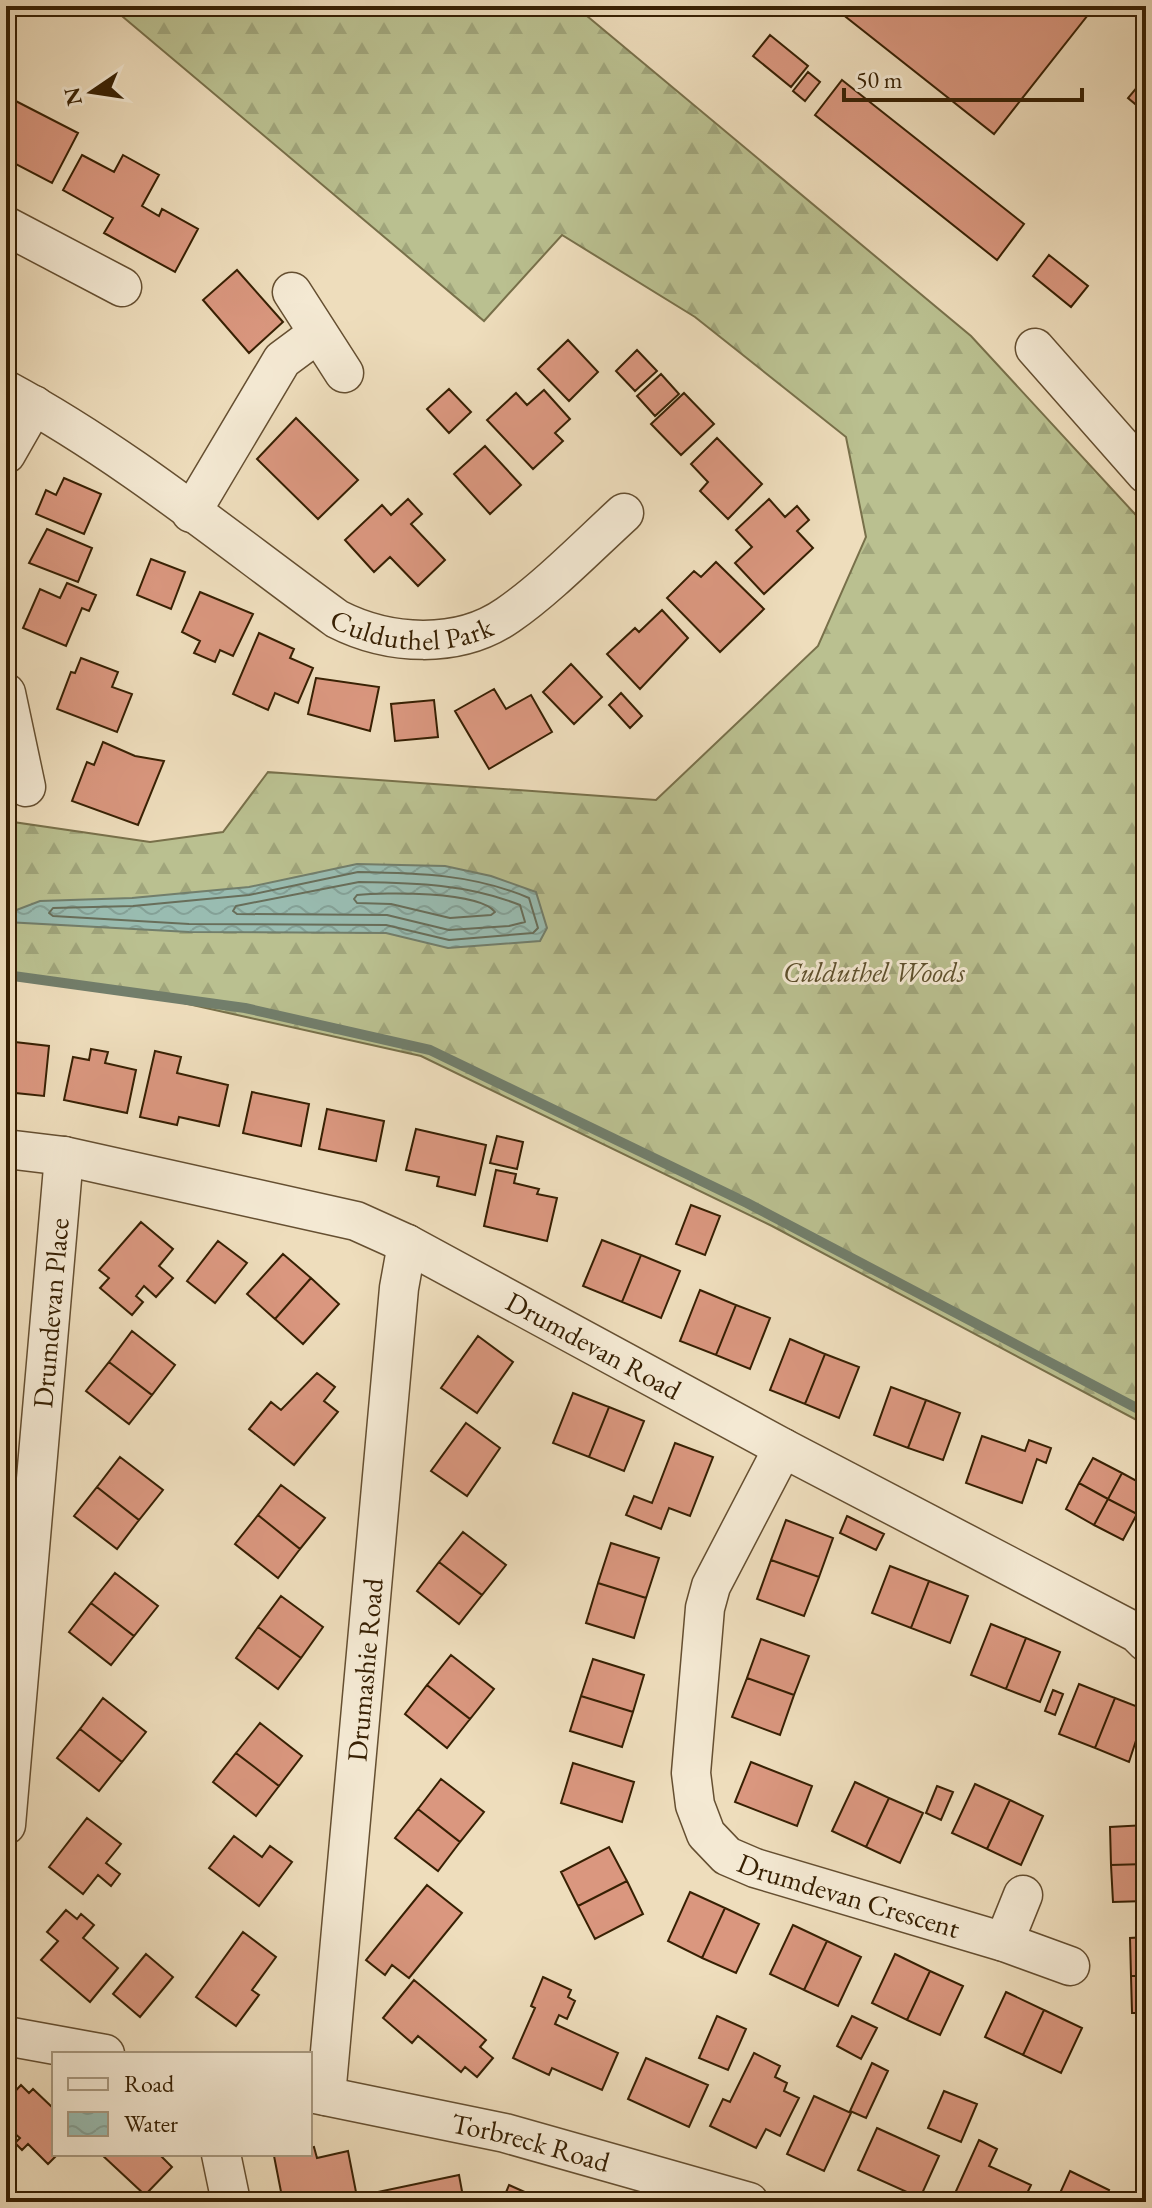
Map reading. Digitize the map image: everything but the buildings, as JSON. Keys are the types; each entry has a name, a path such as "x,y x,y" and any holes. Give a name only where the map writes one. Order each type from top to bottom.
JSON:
{"street":[{"path":"6,226 122,287"},
{"path":"292,292 344,373"},
{"path":"191,513 282,360 317,334"},
{"path":"1035,348 1146,474"},
{"name":"Culduthel Park","path":"6,454 20,398 143,473 191,513 337,619 362,632 393,639 430,641 470,632 507,616 624,513"},
{"path":"6,693 26,787"},
{"name":"Drumdevan Road","path":"6,1149 64,1156 356,1221 407,1244 783,1448 1137,1633 1146,1642"},
{"name":"Drumdevan Place","path":"6,1825 21,1466 64,1156"},
{"name":"Drumashie Road","path":"318,2095 399,1288 407,1244"},
{"name":"Drumdevan Crescent","path":"783,1448 722,1561 705,1608 691,1773 695,1805 706,1834 727,1856 755,1868 1004,1942 1070,1966"},
{"path":"1004,1942 1023,1895"},
{"path":"6,2036 94,2052"},
{"name":"Torbreck Road","path":"318,2095 505,2133 749,2202"},
{"path":"221,2156 231,2202"}],"green space":[{"name":"Culduthel Woods","path":"110,6 575,6 971,336 1146,526 1146,1425 772,1226 421,1056 161,998 6,974 6,821 150,842 223,832 268,772 656,800 818,646 866,537 846,437 695,317 562,235 484,321"}],"water":[{"path":"357,864 445,866 491,876 536,892 547,928 540,941 448,948 386,933 189,932 6,922 6,914 40,901 132,898 249,887"}],"waterway":[{"path":"6,975 245,1008 430,1050 747,1203 1146,1413"}]}
